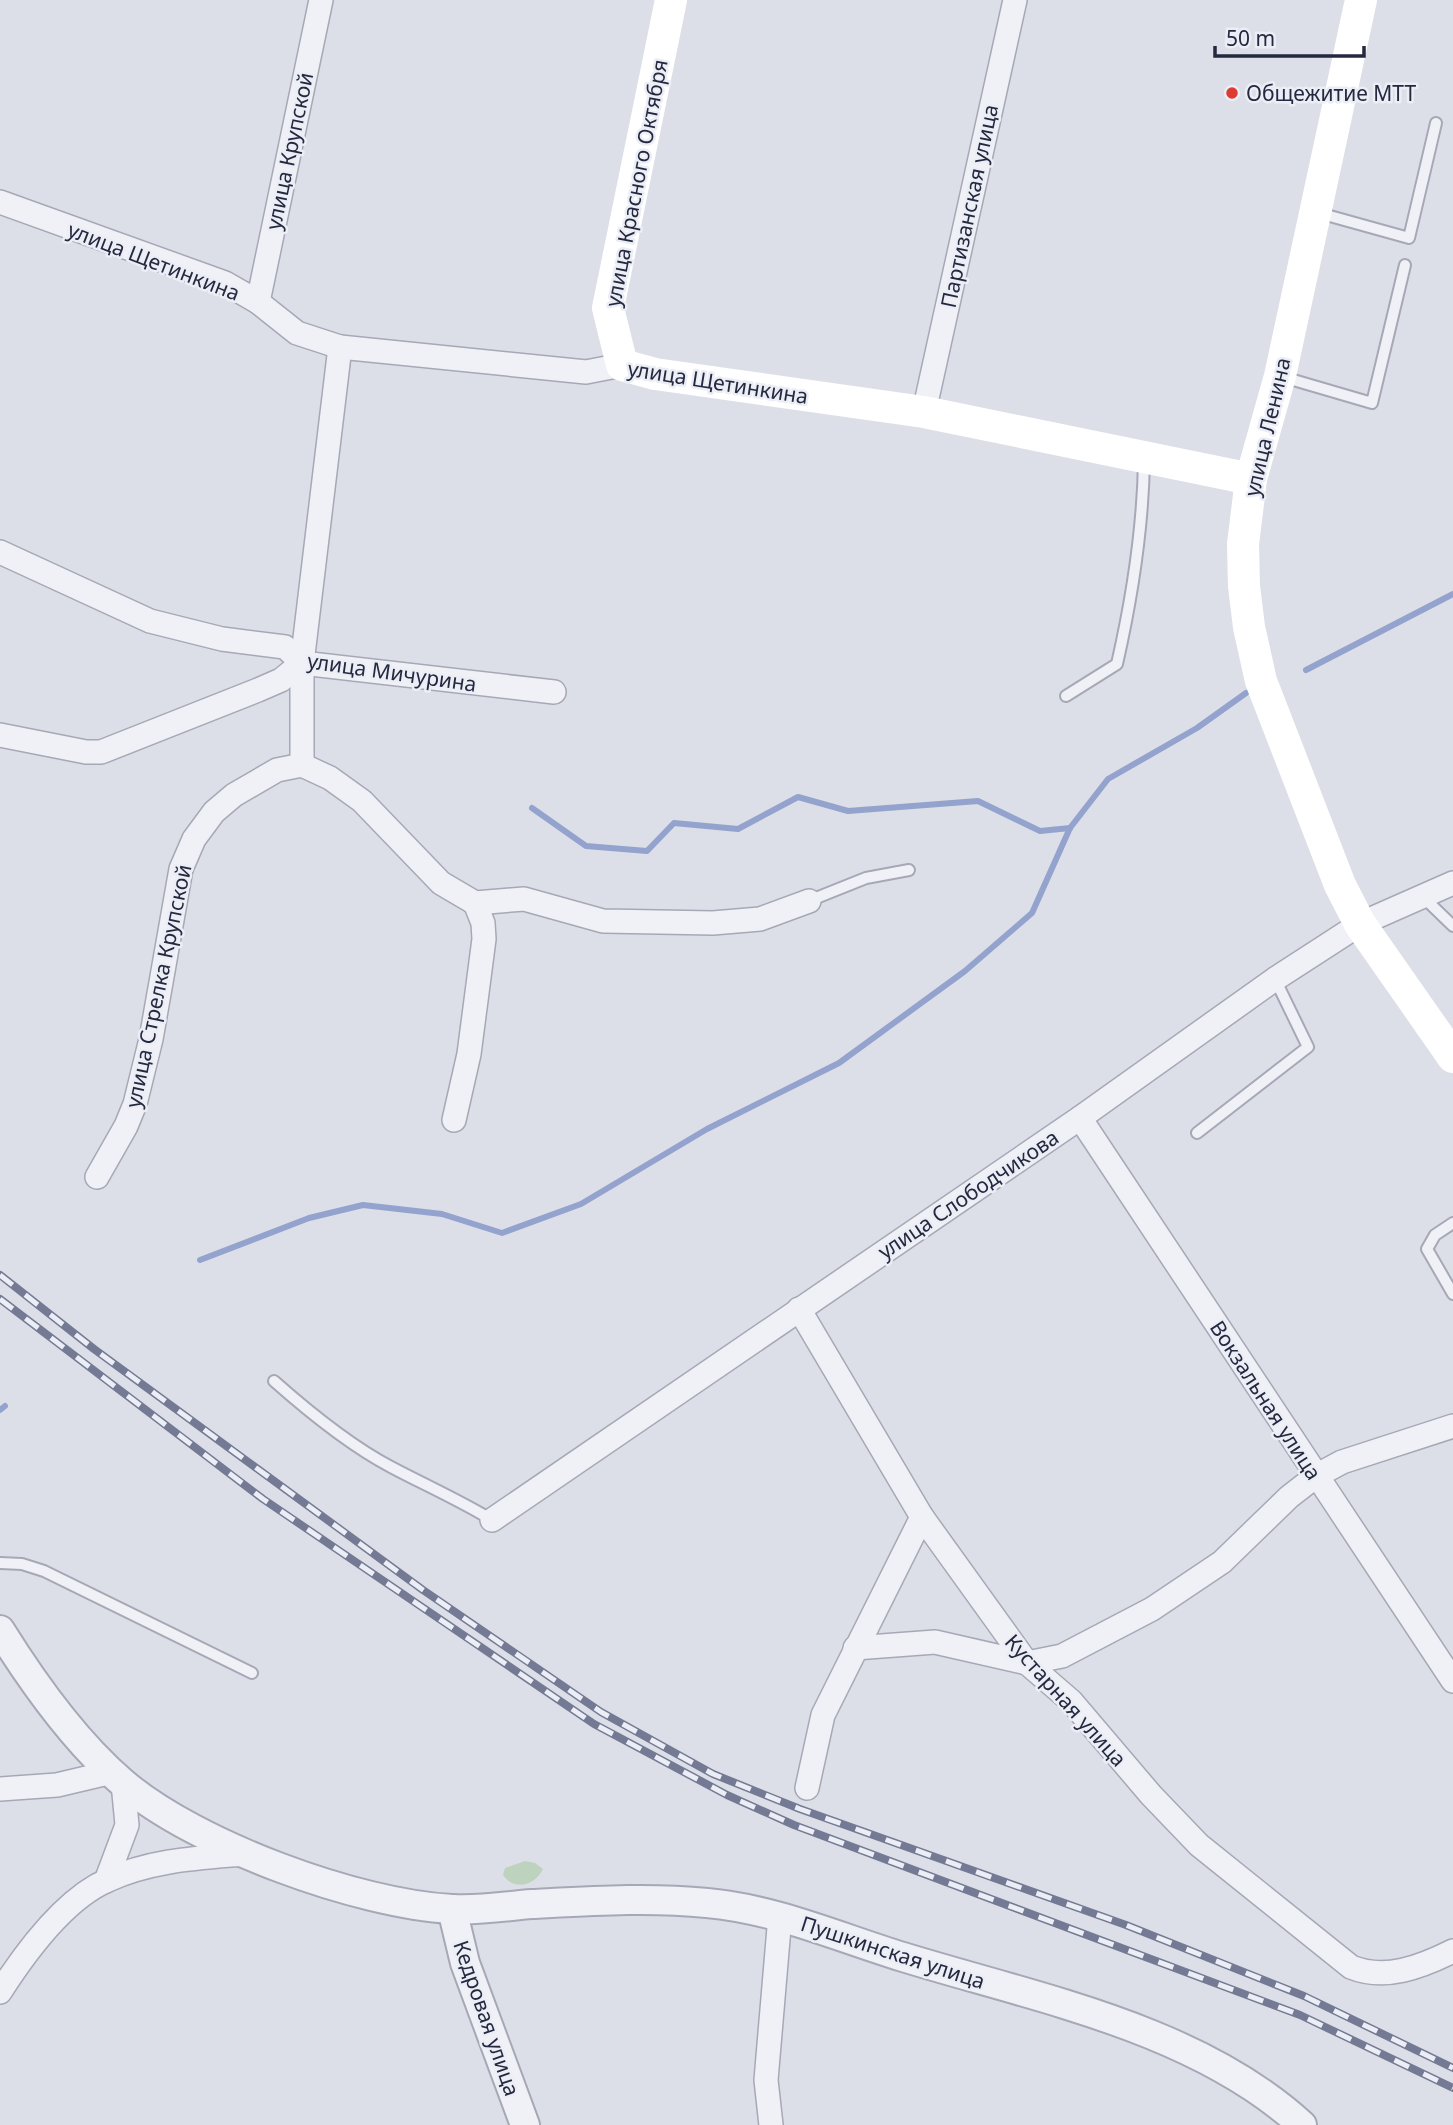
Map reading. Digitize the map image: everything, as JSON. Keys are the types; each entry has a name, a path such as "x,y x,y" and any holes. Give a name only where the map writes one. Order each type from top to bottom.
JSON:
{"main road":[{"name":"улица Красного Октября","path":"622,365 608,308 671,0"},
{"name":"улица Ленина","path":"1361,0 1313,212 1280,376 1251,478 1242,544 1244,586 1261,681 1322,845 1360,924 1453,1057"},
{"name":"улица Щетинкина","path":"622,365 655,374 924,412 1251,478"}],"street":[{"name":"улица Крупской","path":"258,302 321,0"},
{"name":"Партизанская улица","path":"924,412 1015,0"},
{"name":"улица Щетинкина","path":"0,202 225,283 258,302 297,333 340,346 586,372 622,365"},
{"path":"340,346 302,663 302,765 316,769 362,800 441,883 475,903 524,900 603,921 704,923 760,919 812,899"},
{"name":"улица Мичурина","path":"0,552 150,621 222,639 285,647 302,663 554,692"},
{"path":"0,735 86,752 102,752 281,680 302,663"},
{"name":"улица Стрелка Крупской","path":"97,1177 127,1126 135,1104 151,1039 181,869 194,839 214,812 234,795 277,770 302,765"},
{"name":"улица Слободчикова","path":"492,1520 1080,1118 1275,979 1360,924 1453,883"},
{"path":"454,1120 468,1054 484,939 483,923 475,903"},
{"name":"Вокзальная улица","path":"1080,1118 1453,1681"},
{"name":"Кустарная улица","path":"799,1309 922,1517 1027,1663 1071,1701 1151,1795 1199,1845 1351,1967 1380,1974 1395,1972 1453,1951"},
{"path":"855,1648 935,1642 1027,1663 1062,1656 1086,1646 1152,1609 1222,1562 1289,1497 1316,1476 1342,1462 1453,1426"},
{"path":"807,1788 823,1715 922,1517"},
{"name":"Пушкинская улица","path":"2,1637 59,1711 117,1777 185,1825 247,1853 325,1882 394,1900 452,1909 658,1899 710,1903 779,1916 1128,2026 1230,2072 1268,2097 1302,2125"},
{"path":"0,1789 117,1777 127,1825 106,1881"},
{"path":"0,1992 19,1962 42,1934 69,1908 106,1881 169,1861 247,1853"},
{"name":"Кедровая улица","path":"452,1909 473,1987 525,2125"},
{"path":"771,2125 766,2080 779,1916"}],"lane":[{"path":"1313,212 1409,238 1436,123"},
{"path":"1280,376 1372,403 1405,265"},
{"path":"1066,696 1117,664 1126,622 1144,496 1144,457"},
{"path":"812,899 866,878 909,870"},
{"path":"1422,896 1453,926"},
{"path":"1197,1133 1308,1047 1275,979"},
{"path":"1453,1223 1435,1235 1427,1249 1453,1294"},
{"path":"274,1381 312,1415 390,1466 435,1486 492,1520"},
{"path":"0,1563 22,1564 44,1571 252,1673"}],"green space":[{"path":"525,1861 535,1863 543,1869 530,1883 518,1885 503,1875 505,1868"}],"waterway":[{"path":"1306,670 1453,594"},
{"path":"200,1260 309,1218 363,1205 442,1214 502,1233 581,1204 707,1129 839,1063 965,971 1032,913 1070,828 1108,779 1197,728 1246,693"},
{"path":"532,808 586,846 647,851 674,823 738,829 798,797 848,811 978,801 1040,831 1070,828"},
{"path":"0,1410 5,1406"}],"railway":[{"path":"0,1275 94,1349 423,1590 601,1712 713,1774 800,1809 1126,1925 1304,1996 1453,2068"},
{"path":"0,1299 263,1499 594,1724 727,1795 794,1825 1300,2015 1453,2088"}],"place":[{"name":"Общежитие МТТ","path":"1232,93"}]}
